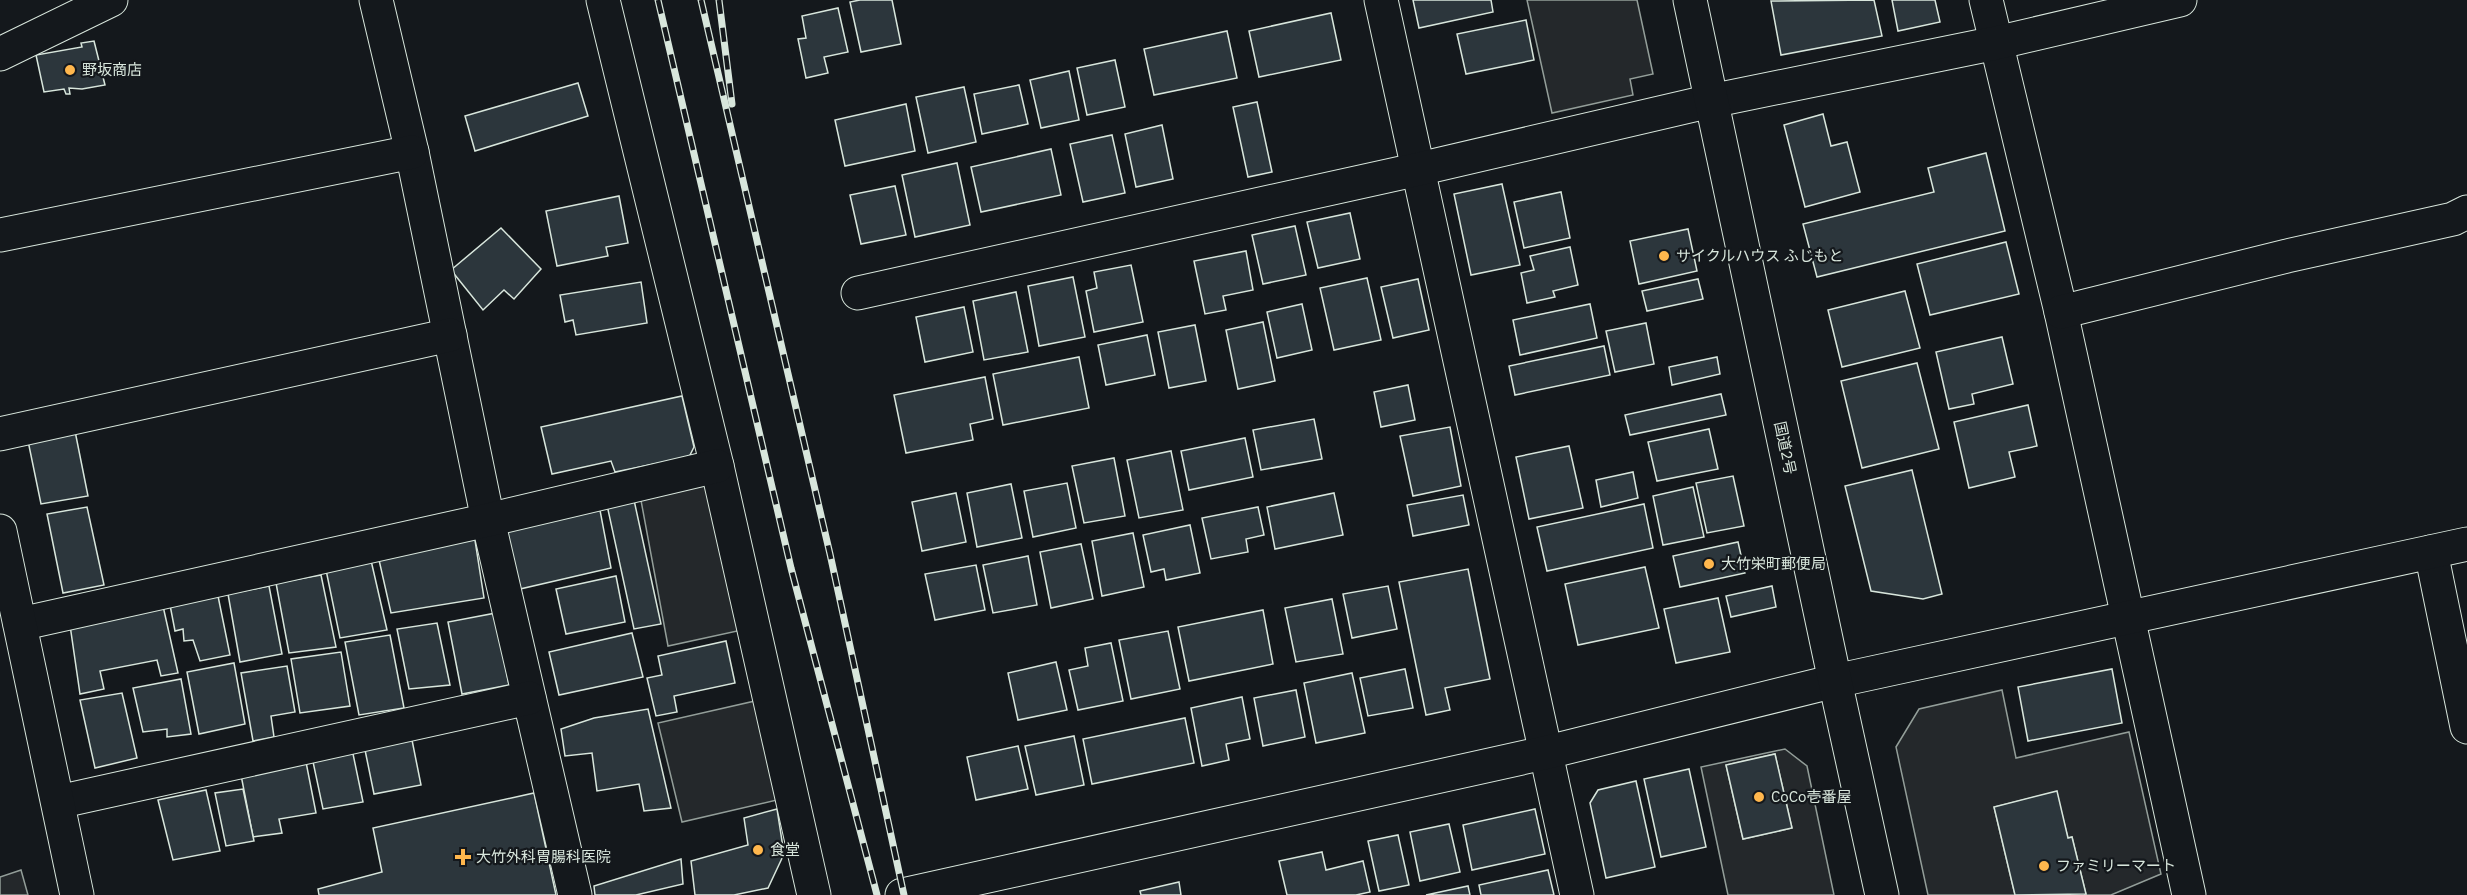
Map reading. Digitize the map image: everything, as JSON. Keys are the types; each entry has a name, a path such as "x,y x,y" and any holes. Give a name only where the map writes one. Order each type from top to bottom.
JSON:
{"main road":[{"path":"0,54 111,0"},
{"path":"376,0 412,152 488,520 575,895"},
{"path":"603,0 717,466 814,895"},
{"path":"1381,0 1544,753 1577,895"},
{"name":"国道2号","path":"1690,0 1834,681 1882,895"},
{"path":"1986,0 2061,312 2189,895"},
{"path":"858,293 1419,169 1711,101 1996,43 2180,0"},
{"path":"0,235 412,152"},
{"path":"2061,312 2287,256 2453,219 2467,212"},
{"path":"0,434 450,335"},
{"path":"20,624 488,520 717,466"},
{"path":"0,531 76,895"},
{"path":"902,895 981,886 1544,753 1834,681 2467,544"},
{"path":"2431,552 2467,727"},
{"path":"58,802 529,698"}],"shaded area":[{"path":"1527,0 1637,0 1653,74 1630,79 1633,95 1552,113"},
{"path":"708,482 742,630 668,646 640,495"},
{"path":"2002,690 2016,758 2129,732 2161,874 2111,895 2084,895 2086,894 2072,837 2068,838 2056,792 1994,807 2015,895 1928,895 1896,747 1919,709"},
{"path":"755,701 777,800 682,822 658,723"},
{"path":"1785,749 1807,766 1834,895 1728,895 1701,767","holes":["1775,754 1792,828 1743,839 1726,765"]},
{"path":"21,870 28,895 0,895 0,877"}],"building":[{"path":"892,0 901,44 861,52 850,2"},
{"path":"1413,0 1491,0 1493,12 1419,28"},
{"path":"1874,0 1882,36 1781,55 1771,1"},
{"path":"1892,0 1935,0 1940,22 1898,31"},
{"path":"838,8 848,52 824,57 828,73 806,78 798,39 806,38 802,16"},
{"path":"1331,13 1341,60 1259,77 1249,31"},
{"path":"1526,20 1534,60 1466,74 1457,34"},
{"path":"1227,31 1237,78 1154,95 1144,49"},
{"name":"野坂商店","path":"94,41 105,85 82,89 69,88 70,94 66,94 64,89 44,92 36,55 82,47 81,43"},
{"path":"1115,60 1125,107 1087,115 1077,68"},
{"path":"1069,71 1079,120 1041,128 1030,80"},
{"path":"578,83 588,116 475,151 465,116"},
{"path":"1019,85 1028,124 982,134 974,94"},
{"path":"964,87 976,142 928,153 916,97"},
{"path":"1257,102 1272,172 1248,177 1233,107"},
{"path":"906,104 915,151 845,166 835,120"},
{"path":"1823,114 1831,146 1847,142 1860,192 1805,207 1784,125"},
{"path":"1162,125 1173,179 1136,187 1125,134"},
{"path":"1112,135 1125,193 1083,202 1070,144"},
{"path":"1051,149 1061,195 981,212 971,167"},
{"path":"1986,153 2005,231 1817,277 1803,224 1934,192 1928,168"},
{"path":"957,163 970,225 915,237 902,175"},
{"path":"1502,184 1520,265 1471,275 1454,194"},
{"path":"895,186 906,235 861,244 850,195"},
{"path":"1561,192 1570,238 1524,248 1514,202"},
{"path":"619,196 628,243 606,247 608,256 557,266 546,211"},
{"path":"1350,213 1360,259 1318,268 1307,222"},
{"path":"1295,226 1306,275 1263,284 1252,235"},
{"path":"501,228 541,269 514,299 504,290 483,310 451,270"},
{"name":"サイクルハウス ふじもと","path":"1688,229 1697,271 1639,284 1630,241"},
{"path":"2006,242 2019,294 1930,315 1917,264"},
{"path":"1570,247 1578,285 1553,291 1555,297 1527,303 1521,273 1534,270 1530,256"},
{"path":"1246,251 1253,290 1223,296 1226,310 1205,314 1194,261"},
{"path":"1131,265 1143,322 1094,332 1086,291 1097,288 1094,272"},
{"path":"1073,277 1085,337 1039,346 1028,286"},
{"path":"1367,278 1381,340 1334,350 1320,288"},
{"path":"1418,279 1429,330 1393,338 1381,287"},
{"path":"1698,279 1703,299 1647,311 1642,291"},
{"path":"641,282 647,323 576,335 573,320 565,322 560,295"},
{"path":"1905,291 1920,348 1842,367 1828,310"},
{"path":"1016,292 1028,352 984,360 973,301"},
{"path":"1302,304 1312,350 1277,358 1267,312"},
{"path":"1590,304 1597,338 1520,355 1513,320"},
{"path":"964,307 973,352 925,362 916,317"},
{"path":"1263,322 1275,381 1238,389 1226,330"},
{"path":"1646,323 1654,364 1615,372 1606,331"},
{"path":"1195,325 1206,381 1169,388 1158,332"},
{"path":"1147,335 1155,375 1106,385 1098,345"},
{"path":"2002,337 2013,384 1972,394 1974,404 1949,409 1936,352"},
{"path":"1604,346 1610,375 1515,395 1509,366"},
{"path":"1079,357 1089,408 1003,425 993,374"},
{"path":"1717,357 1720,374 1672,385 1669,367"},
{"path":"1917,363 1939,449 1862,468 1841,381"},
{"path":"985,377 993,419 970,424 973,440 906,453 894,395"},
{"path":"1408,385 1415,420 1381,427 1374,392"},
{"path":"1721,394 1726,415 1630,435 1625,415"},
{"path":"682,396 694,447 689,457 615,472 611,461 552,474 541,427"},
{"path":"2028,405 2037,446 2009,452 2015,477 1969,488 1954,422"},
{"path":"1314,419 1322,459 1261,470 1253,430"},
{"path":"74,426 88,496 41,504 27,436"},
{"path":"1450,427 1461,486 1413,496 1400,436"},
{"path":"1709,429 1718,469 1657,481 1648,442"},
{"path":"1245,438 1253,477 1189,490 1181,451"},
{"path":"1569,446 1583,508 1529,519 1516,457"},
{"path":"1171,451 1183,510 1139,518 1127,460"},
{"path":"1114,458 1125,516 1084,523 1072,466"},
{"path":"1912,470 1942,594 1923,599 1871,591 1845,486"},
{"path":"1633,472 1638,498 1601,507 1596,480"},
{"path":"1733,476 1744,526 1707,533 1696,483"},
{"path":"1067,483 1076,528 1033,537 1024,491"},
{"path":"1011,484 1022,538 977,547 967,493"},
{"path":"1693,487 1704,537 1663,545 1653,496"},
{"path":"956,493 966,542 922,551 912,502"},
{"path":"1334,493 1343,535 1275,549 1267,507"},
{"path":"1463,495 1469,525 1413,536 1407,505"},
{"path":"634,500 661,624 634,629 607,505"},
{"path":"1644,504 1653,548 1547,571 1537,527"},
{"path":"599,505 611,568 520,589 504,526"},
{"path":"87,507 104,585 63,593 47,514"},
{"path":"1258,507 1264,535 1246,539 1248,552 1211,559 1202,518"},
{"path":"1190,525 1200,573 1166,580 1164,569 1151,572 1143,535"},
{"path":"1133,533 1144,587 1102,596 1092,541"},
{"path":"474,534 484,598 391,613 377,551"},
{"path":"1738,542 1745,573 1680,587 1673,556"},
{"path":"1081,544 1093,599 1051,608 1040,552"},
{"path":"370,556 387,630 340,638 325,565"},
{"path":"1028,556 1037,605 993,613 983,565"},
{"path":"976,565 985,610 935,620 925,574"},
{"path":"1645,567 1659,628 1578,645 1565,584"},
{"path":"1468,569 1490,679 1445,688 1450,710 1426,715 1399,582"},
{"path":"321,575 336,647 289,653 276,583"},
{"path":"616,576 625,622 566,634 556,589"},
{"path":"269,586 282,654 240,662 228,594"},
{"path":"1388,586 1397,629 1352,638 1343,594"},
{"path":"1772,586 1776,607 1731,617 1726,596"},
{"path":"218,596 230,655 200,661 193,640 184,641 183,629 175,631 170,605"},
{"path":"1718,598 1730,652 1676,663 1664,609"},
{"path":"1332,599 1343,654 1296,662 1285,608"},
{"path":"163,606 178,673 161,676 157,660 100,671 104,689 80,694 70,625"},
{"path":"1263,610 1273,664 1189,681 1178,627"},
{"path":"496,613 509,685 462,694 448,622"},
{"path":"437,623 450,685 409,689 397,629"},
{"path":"1168,631 1180,689 1131,699 1119,640"},
{"path":"632,633 643,677 559,695 549,652"},
{"path":"390,635 404,708 359,715 345,642"},
{"path":"726,641 735,683 674,696 677,712 656,716 647,678 662,675 658,656"},
{"path":"1111,643 1123,701 1078,710 1069,670 1088,666 1085,648"},
{"path":"341,652 350,706 300,713 291,659"},
{"path":"1056,662 1067,710 1018,720 1008,673"},
{"path":"234,663 245,724 199,734 187,672"},
{"path":"287,666 295,712 271,716 274,737 253,741 241,673"},
{"path":"1405,669 1413,708 1368,716 1360,678"},
{"path":"2112,669 2122,723 2028,741 2018,687"},
{"path":"1352,673 1365,733 1316,743 1304,683"},
{"path":"181,679 191,734 167,737 167,729 143,732 133,688"},
{"path":"1296,690 1305,737 1263,746 1254,698"},
{"path":"122,693 137,758 95,768 80,700"},
{"path":"1242,697 1250,739 1226,744 1229,760 1202,766 1191,708"},
{"path":"648,709 671,808 644,811 639,784 597,791 592,753 565,756 561,729 594,718"},
{"path":"1185,718 1194,763 1092,784 1083,739"},
{"path":"411,735 421,785 374,794 364,745"},
{"path":"1074,736 1084,785 1036,795 1025,746"},
{"path":"1018,746 1028,789 976,800 967,757"},
{"path":"352,749 363,802 323,809 312,757"},
{"name":"CoCo壱番屋","path":"1775,754 1792,828 1743,839 1726,765"},
{"path":"306,762 316,813 279,819 282,833 253,837 241,775"},
{"path":"1689,769 1706,847 1661,857 1644,779"},
{"path":"1636,781 1655,867 1606,878 1590,803 1598,790"},
{"path":"243,789 254,841 226,846 215,793"},
{"path":"206,790 220,851 173,860 158,800"},
{"name":"ファミリーマート","path":"2057,791 2068,838 2072,837 2086,894 2015,895 1994,807"},
{"name":"大竹外科胃腸科医院","path":"534,793 556,895 319,895 318,889 382,872 373,828"},
{"name":"食堂","path":"777,809 784,854 768,888 734,895 695,895 691,861 748,845 744,818"},
{"path":"1535,809 1545,854 1472,870 1463,825"},
{"path":"1449,824 1460,872 1420,881 1410,832"},
{"path":"1398,835 1409,885 1379,891 1368,841"},
{"path":"1322,852 1326,870 1363,861 1370,892 1356,895 1287,895 1279,861"},
{"path":"681,859 683,884 636,895 595,895 594,886"},
{"path":"1548,870 1554,895 1481,895 1479,885"},
{"path":"1179,882 1181,895 1141,895 1140,891"},
{"path":"1468,886 1470,895 1426,895"}],"railway":[{"path":"658,0 791,568 877,895"},
{"path":"701,0 830,554 904,895"},
{"path":"719,0 732,104"}],"place":[{"name":"野坂商店","path":"70,70"},
{"name":"サイクルハウス ふじもと","path":"1664,256"},
{"name":"大竹栄町郵便局","path":"1709,564"},
{"name":"CoCo壱番屋","path":"1759,797"},
{"name":"食堂","path":"758,850"},
{"name":"大竹外科胃腸科医院","path":"463,857"},
{"name":"ファミリーマート","path":"2044,866"}]}
